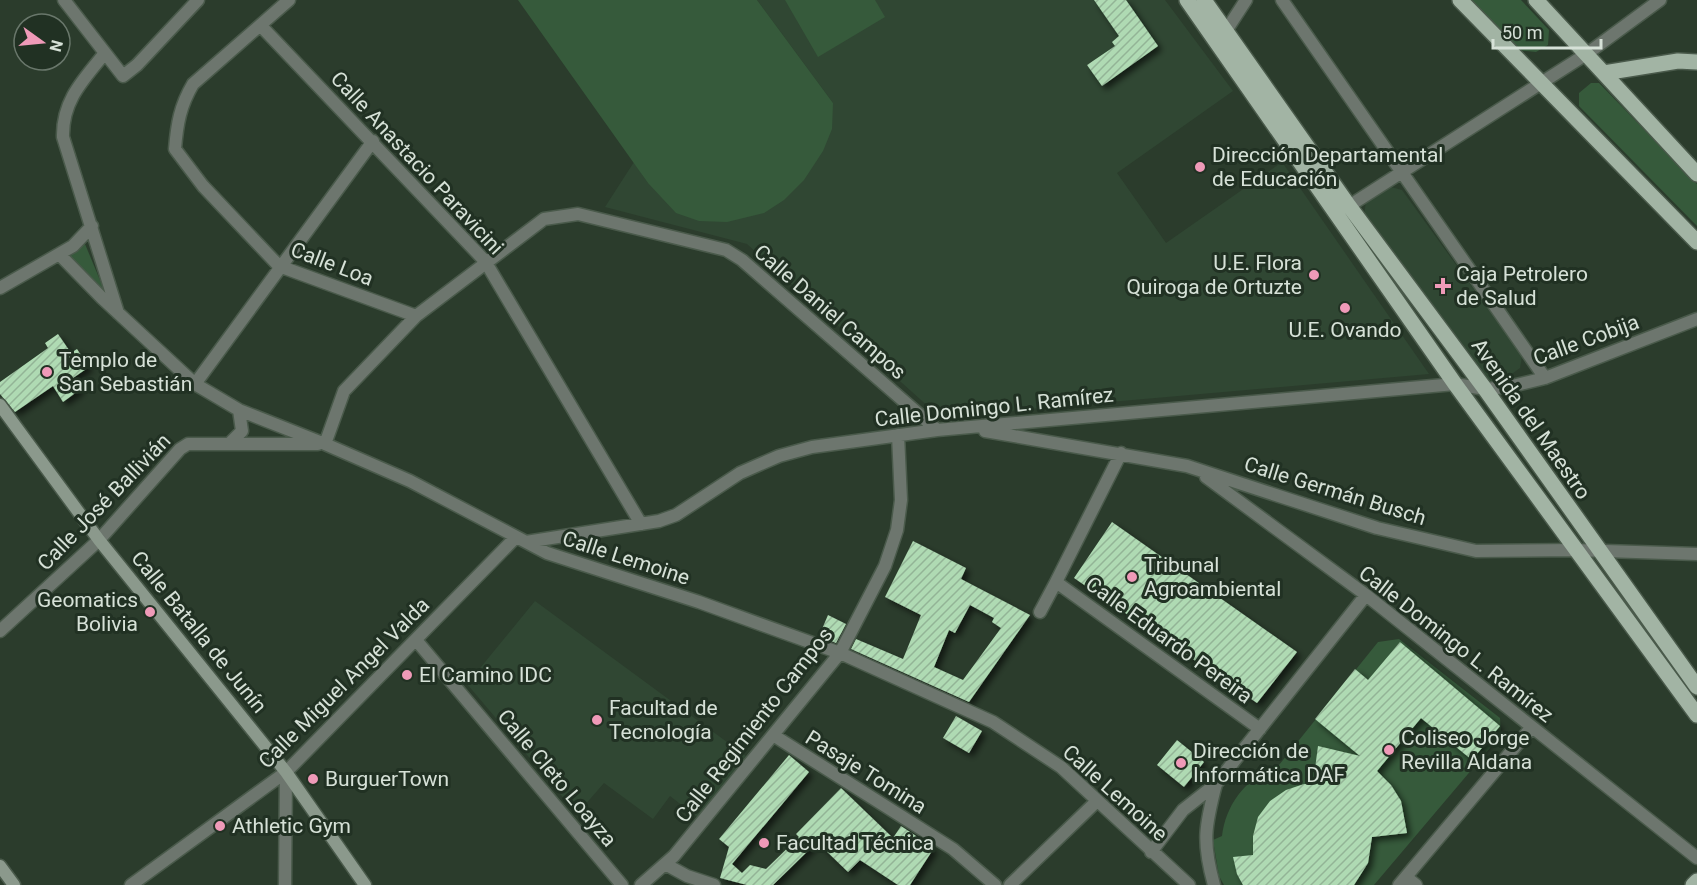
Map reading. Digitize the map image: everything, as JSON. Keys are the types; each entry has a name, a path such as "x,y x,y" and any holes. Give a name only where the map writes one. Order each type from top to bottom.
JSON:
{"main road":[{"name":"Avenida del Maestro","path":"1187,0 1222,36 1485,389 1697,687"},
{"name":"Avenida del Maestro","path":"1204,0 1222,36 1455,384 1697,715"},
{"path":"1460,0 1539,84 1697,242"},
{"path":"1536,0 1697,174"},
{"path":"1605,73 1678,61 1697,62"},
{"name":"Calle Batalla de Junín","path":"0,405 99,540 286,772 365,885"},
{"path":"0,866 14,885"},
{"path":"1693,885 1697,881"}],"street":[{"path":"64,0 123,76 138,65 198,0"},
{"path":"261,26 289,0"},
{"path":"1222,36 1246,0"},
{"path":"1282,0 1545,378"},
{"path":"1349,206 1588,54 1660,0"},
{"name":"Calle Anastacio Paravicini","path":"261,26 485,261 640,524"},
{"name":"Calle Loa","path":"261,26 193,84 184,99 177,120 175,149 203,186 279,266 416,316"},
{"path":"105,53 80,84 63,118 63,137 118,313"},
{"path":"195,384 372,141"},
{"name":"Calle Daniel Campos","path":"325,444 344,391 416,316 485,261 544,219 578,214 726,250 742,260 937,430"},
{"path":"0,288 73,246 92,226"},
{"name":"Calle Lemoine","path":"59,254 118,313 195,384 238,410 410,481 547,553 699,602 840,653 993,722 1061,767 1189,885"},
{"name":"Calle Cobija","path":"1485,389 1508,387 1545,378 1697,320"},
{"name":"Calle Domingo L. Ramírez","path":"521,540 659,522 676,515 740,473 779,456 812,447 937,430 1455,384 1485,389"},
{"path":"229,444 242,431 238,410"},
{"name":"Calle Germán Busch","path":"966,428 1187,466 1377,528 1476,551 1575,550 1697,554"},
{"name":"Calle Regimiento Campos","path":"641,885 674,856 840,653 885,566 897,530 901,500 898,435"},
{"name":"Calle José Ballivián","path":"0,631 99,540 180,449 188,444 325,444"},
{"name":"Calle Eduardo Pereira","path":"1121,453 1056,582 1260,729"},
{"name":"Calle Domingo L. Ramírez","path":"1187,466 1227,491 1366,595 1697,858"},
{"name":"Calle Miguel Angel Valda","path":"131,885 286,772 417,640 521,540"},
{"path":"1040,612 1056,582"},
{"path":"1151,852 1183,810 1216,784 1366,595"},
{"name":"Calle Cleto Loayza","path":"417,640 622,885"},
{"path":"1407,882 1531,728"},
{"name":"Pasaje Tomina","path":"773,735 953,849 995,885"},
{"path":"285,885 286,772"},
{"path":"1214,885 1206,855 1205,825 1216,784"},
{"path":"1010,885 1097,801"},
{"path":"665,864 687,876 714,885"}],"shaded area":[{"path":"518,0 757,0 833,103 832,129 823,151 804,180 784,200 764,213 727,222 699,221 676,213 648,183"},
{"path":"757,0 1165,0 1233,91 1117,173 1166,243 1282,162 1429,374 940,417 747,244 605,207 634,162 648,183 833,103"},
{"path":"785,0 875,0 885,17 818,57"},
{"path":"1470,0 1521,0 1549,30 1548,45 1536,52 1516,50"},
{"path":"1591,83 1599,83 1697,184 1697,226 1579,106 1579,93"},
{"name":"Caja Petrolero de Salud","path":"1387,186 1402,190 1522,356 1520,368 1498,384 1487,382 1364,216 1366,201"},
{"path":"85,244 105,292 68,257"},
{"name":"Facultad de Tecnología","path":"535,601 746,756 697,817 670,796 653,819 604,783 577,814 467,684"},
{"name":"Coliseo Jorge Revilla Aldana","path":"1399,639 1500,718 1501,735 1374,885 1224,885 1219,876 1213,840 1222,836 1233,802 1248,784 1279,765 1378,642"}],"building":[{"path":"1094,0 1126,0 1158,46 1102,86 1087,65 1115,46 1112,42 1119,36"},
{"name":"Templo de San Sebastián","path":"58,334 71,353 77,349 89,367 73,378 81,389 63,402 53,386 15,412 0,394 0,382 48,348 45,343"},
{"path":"1112,522 1297,652 1257,703 1074,578"},
{"path":"913,541 966,568 961,579 1030,615 969,702 851,649 856,639 903,659 921,615 885,597","holes":["970,605 994,618 992,622 1001,628 963,680 934,667 949,630 955,633"]},
{"path":"828,615 846,624 836,643 819,636"},
{"name":"Coliseo Jorge Revilla Aldana","path":"1400,642 1500,726 1472,760 1421,718 1377,771 1391,785 1401,801 1407,833 1372,837 1368,863 1354,885 1243,885 1237,874 1233,857 1253,855 1253,836 1258,817 1270,801 1286,790 1304,784 1313,784 1318,746 1360,756 1315,719 1355,669 1368,680"},
{"path":"956,716 982,731 969,753 943,738"},
{"name":"Dirección de Informática DAF","path":"1177,740 1204,762 1184,787 1157,765"},
{"path":"789,755 809,772 732,864 742,873 750,865 766,869 799,837 796,834 841,788 893,838 901,826 934,848 910,885 898,885 860,860 848,872 817,842 773,885 747,885 720,878 729,847 719,839"}],"place":[{"name":"Dirección Departamental de Educación","path":"1200,167"},
{"name":"U.E. Flora Quiroga de Ortuzte","path":"1314,275"},
{"name":"Caja Petrolero de Salud","path":"1443,286"},
{"name":"U.E. Ovando","path":"1345,308"},
{"name":"Templo de San Sebastián","path":"47,372"},
{"name":"Tribunal Agroambiental","path":"1132,577"},
{"name":"Geomatics Bolivia","path":"150,612"},
{"name":"El Camino IDC","path":"407,675"},
{"name":"Facultad de Tecnología","path":"597,720"},
{"name":"Coliseo Jorge Revilla Aldana","path":"1389,750"},
{"name":"Dirección de Informática DAF","path":"1181,763"},
{"name":"BurguerTown","path":"313,779"},
{"name":"Athletic Gym","path":"220,826"},
{"name":"Facultad Técnica","path":"764,843"}]}
